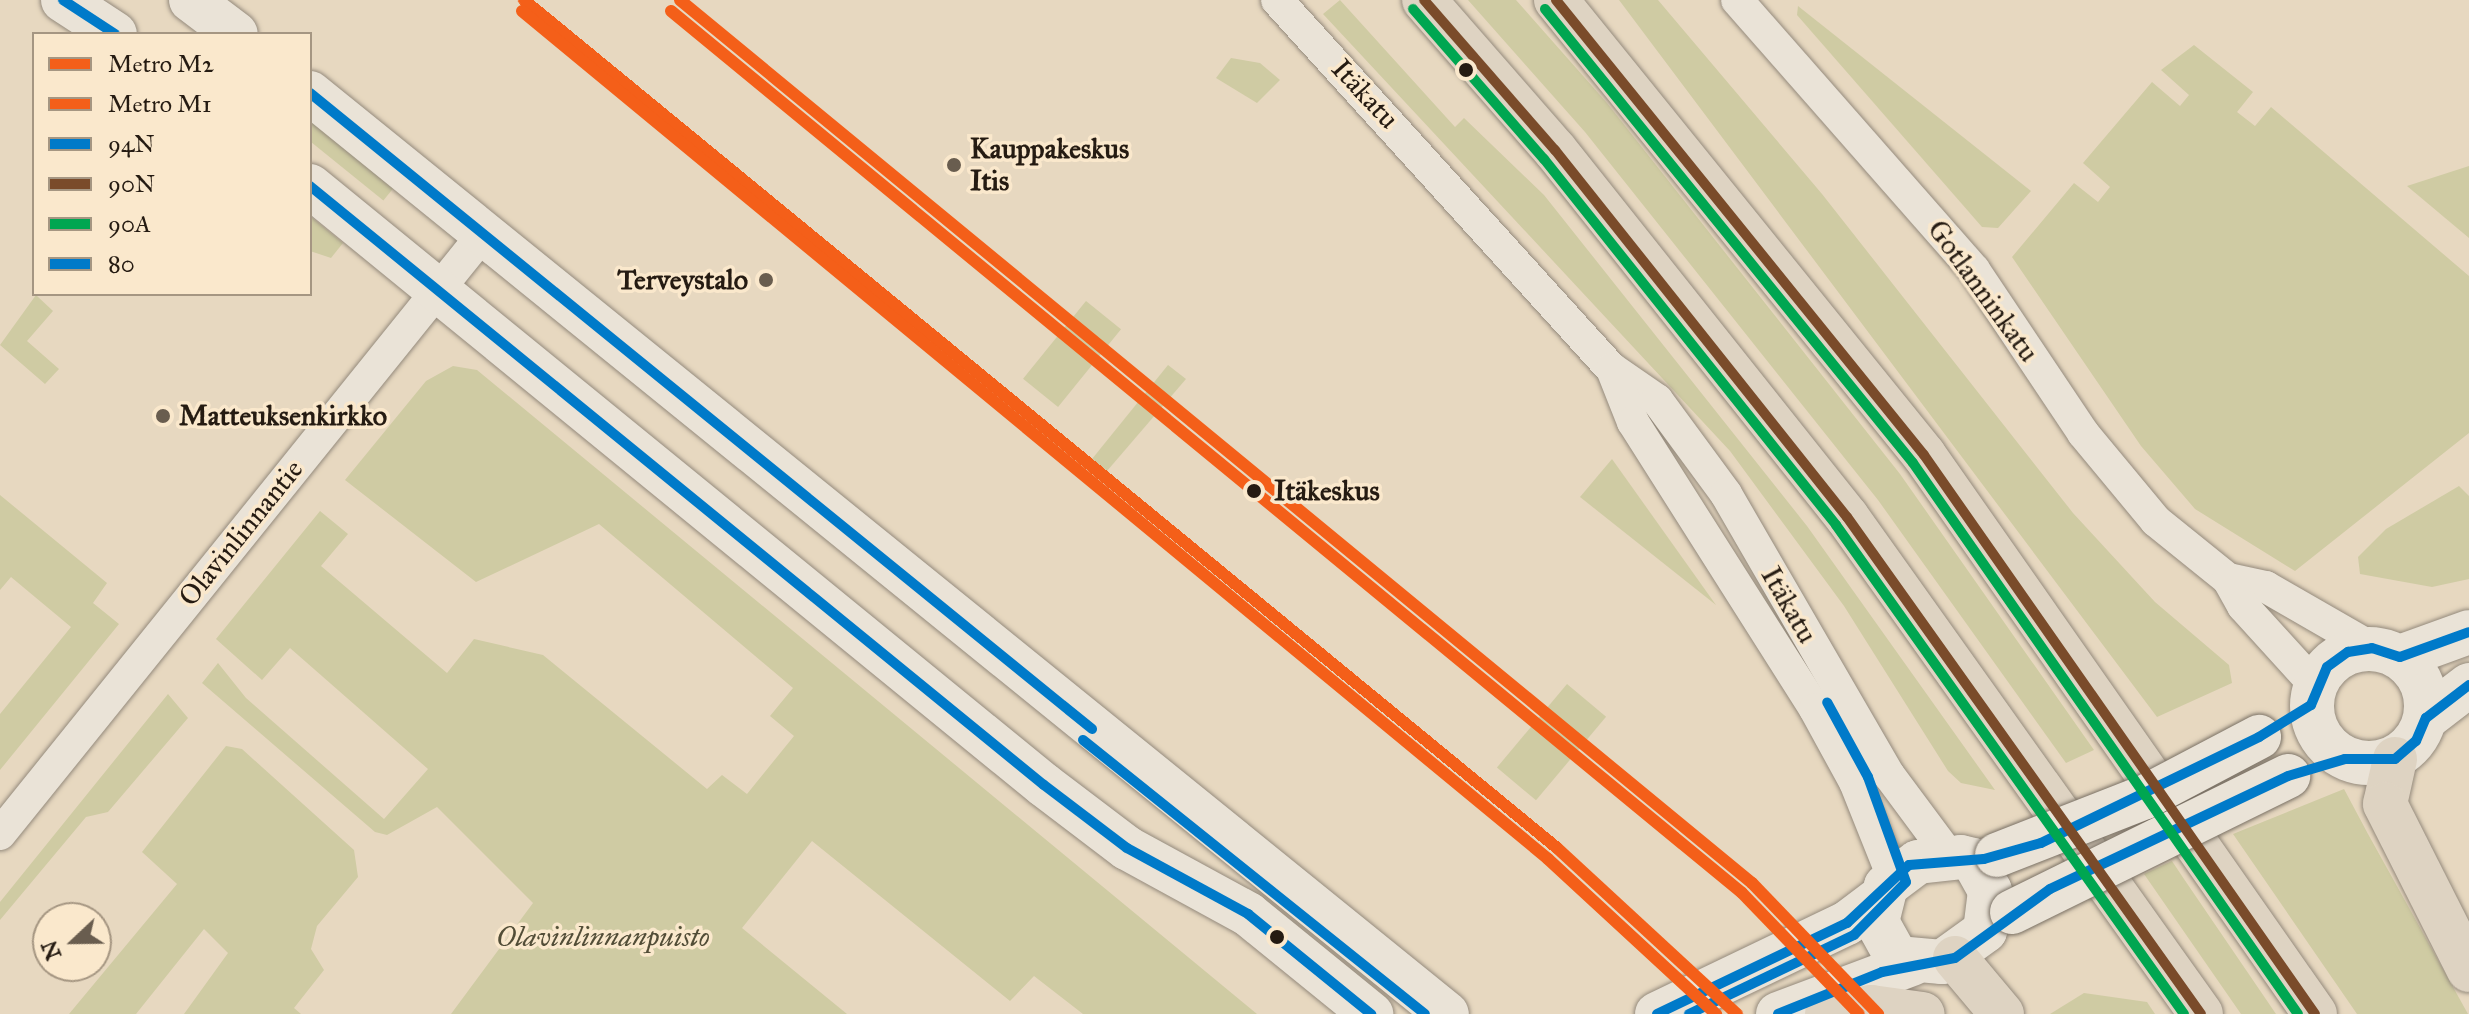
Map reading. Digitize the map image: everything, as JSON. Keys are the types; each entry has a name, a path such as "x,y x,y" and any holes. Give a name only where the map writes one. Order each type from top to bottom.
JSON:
{"highway":[{"path":"1424,0 1565,162 1847,517 2201,1014"},
{"path":"1556,0 1924,455 2315,1014"},
{"path":"2395,759 2385,804 2469,970"},
{"path":"1984,934 2002,1014"},
{"path":"1827,1014 1871,1007 1923,1014"}],"main road":[{"path":"63,0 112,32"},
{"path":"191,0 233,32"},
{"path":"312,95 1447,1014"},
{"path":"312,188 1056,794 1127,848 1248,914 1371,1014"},
{"path":"1657,1014 1847,923 1918,862 1973,857 2145,797 2259,737 2313,695 2348,652 2386,652 2469,632"},
{"path":"2386,652 2421,683 2426,718"},
{"path":"1778,1014 1984,934 2288,776 2345,759 2395,759 2416,741 2426,718 2469,685"},
{"path":"2313,695 2327,746 2345,759"},
{"path":"1973,857 1990,891 1984,934"},
{"path":"1885,888 1884,942 1912,964"}],"street":[{"name":"Itäkatu","path":"1277,0 1612,369 1657,400 1726,494 1889,775 1973,857"},
{"name":"Gotlanninkatu","path":"1737,0 1974,270 2083,433 2156,521 2228,579 2243,606 2313,695"},
{"name":"Olavinlinnantie","path":"0,834 484,233"},
{"name":"Itäkatu","path":"1612,369 1633,422 1815,709 1855,782 1885,888"},
{"name":"Gotlanninkatu","path":"2228,579 2266,587 2386,652"}],"green space":[{"path":"1340,0 1455,127 1464,118 1544,195 1807,526 1995,790 1961,783 1948,771 1844,606 1730,451 1323,14"},
{"path":"1468,0 1516,0 1607,103 1900,474 2094,750 2066,763 1878,500 1585,132"},
{"path":"1619,0 1658,0 1822,194 2073,513 2155,602 2229,665 2232,683 2157,717"},
{"path":"1798,6 2031,191 1998,228 1982,227 1797,15"},
{"path":"2194,45 2253,92 2237,112 2255,126 2271,107 2469,276 2469,433 2295,571 2195,509 2141,446 2012,257 2074,183 2098,202 2110,187 2083,163 2152,82 2180,106 2189,95 2161,70"},
{"path":"1231,58 1260,63 1280,80 1257,103 1216,78"},
{"path":"312,120 395,187 383,201 312,143"},
{"path":"2469,166 2469,238 2407,186"},
{"path":"312,218 343,243 331,258 312,252"},
{"path":"37,296 53,311 27,341 59,369 45,384 0,345"},
{"path":"1086,301 1121,329 1058,407 1023,379"},
{"path":"1168,365 1186,379 1107,471 1092,459"},
{"name":"Olavinlinnanpuisto","path":"453,366 477,370 1257,1014 1083,1014 1034,976 1010,1001 812,841 742,928 847,1014 451,1014 533,903 437,807 387,835 375,832 202,683 218,663 246,698 384,819 428,769 290,648 262,680 216,639 320,511 348,534 321,566 447,673 474,639 543,655 707,789 722,775 747,794 794,736 770,716 793,688 599,524 476,582 345,480 426,381"},
{"path":"1612,459 1716,605 1580,497"},
{"path":"2459,486 2469,496 2469,579 2432,587 2360,574 2358,557 2386,529"},
{"path":"0,495 107,583 93,603 119,624 0,770 0,714 71,627 11,577 0,590"},
{"path":"1567,684 1606,717 1536,800 1497,767"},
{"path":"168,694 188,718 108,812 86,817 0,920 0,902"},
{"path":"226,746 242,749 354,850 358,877 317,926 311,949 324,970 294,1008 301,1014 184,1014 228,953 204,929 136,1014 69,1014 96,982 112,982 112,962 177,884 142,852"},
{"path":"2344,789 2468,1014 2357,1014 2233,834"},
{"path":"2172,861 2276,1014 2241,1014 2144,874"},
{"path":"2084,993 2147,1002 2155,1014 2050,1014"}],"metro line":[{"name":"M2","path":"524,0 1557,848 1737,1014"},
{"name":"M2","path":"680,0 1752,883 1878,1014"},
{"name":"M1","path":"522,11 1548,859 1716,1014"},
{"name":"M1","path":"671,11 1742,893 1859,1014"}],"transit line":[{"name":"94N","path":"63,0 112,32"},
{"name":"90N","path":"1424,0 1555,150 1847,517 2201,1014"},
{"name":"90N","path":"1556,0 1924,455 2315,1014"},
{"name":"90A","path":"1413,9 1544,159 1836,525 2184,1014"},
{"name":"90A","path":"1545,9 1913,463 2298,1014"},
{"name":"94N","path":"312,95 1092,729"},
{"name":"94N","path":"312,188 1044,785 1127,848 1248,914 1371,1014"},
{"name":"94N","path":"1657,1014 1847,923 1909,865 1984,859 2041,843 2259,737 2311,705 2327,667 2348,652 2372,648 2400,657 2469,632"},
{"name":"94N","path":"1778,1014 1882,972 1955,958 2050,889 2288,776 2345,759 2395,759 2416,741 2426,718 2469,685"},
{"name":"80","path":"1689,1014 1854,935 1906,882 1868,777 1827,702"},
{"name":"80","path":"1083,740 1425,1014"}],"place":[{"name":"Kauppakeskus Itis","path":"954,165"},
{"name":"Terveystalo","path":"766,280"},
{"name":"Matteuksenkirkko","path":"163,416"},
{"name":"Itäkeskus","path":"1254,491"}]}
